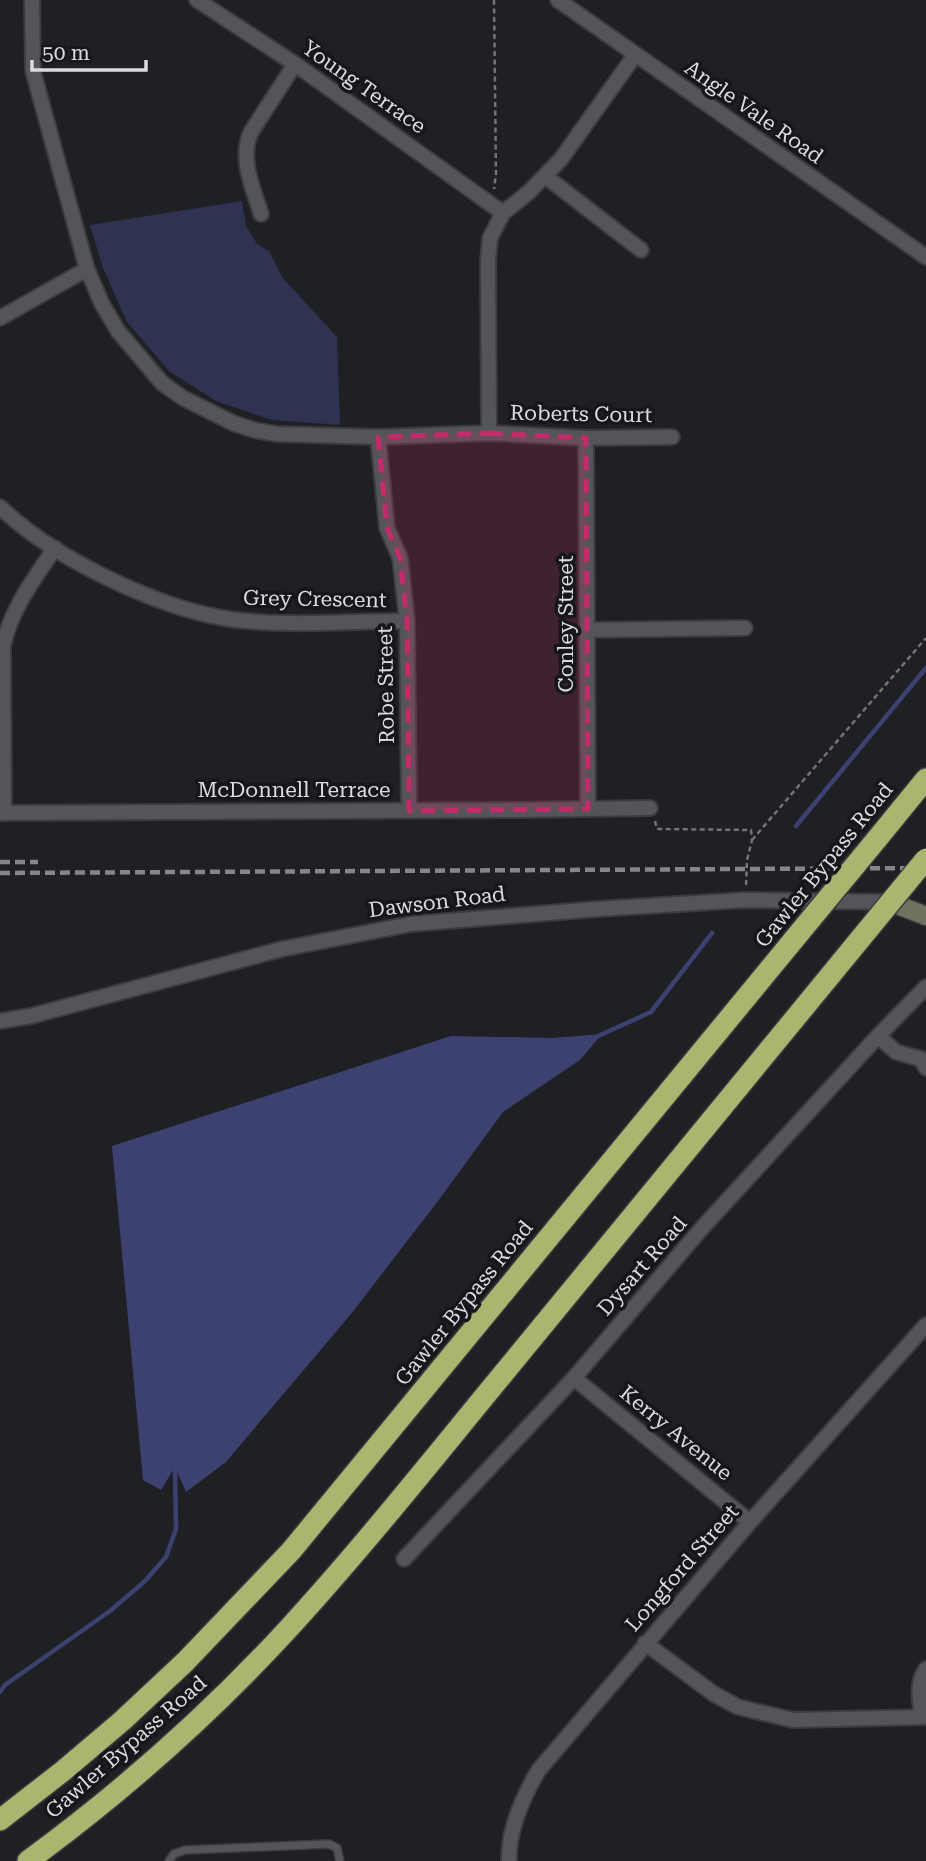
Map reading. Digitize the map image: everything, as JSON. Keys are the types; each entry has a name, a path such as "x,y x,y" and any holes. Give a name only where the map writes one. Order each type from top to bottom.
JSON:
{"highway":[{"name":"Gawler Bypass Road","path":"0,1819 63,1771 131,1713 194,1654 291,1550 926,779"},
{"name":"Gawler Bypass Road","path":"29,1861 143,1769 223,1695 289,1628 394,1507 926,859"}],"street":[{"name":"Roberts Court","path":"32,0 33,71 87,269 102,304 118,331 162,383 183,398 233,423 254,430 289,435 378,437 489,433 586,438 671,437"},
{"name":"Young Terrace","path":"197,0 295,64 503,213"},
{"name":"Angle Vale Road","path":"558,0 926,257"},
{"path":"489,433 490,238 503,213 561,159 635,55"},
{"path":"261,214 247,164 247,141 295,64"},
{"path":"545,176 641,250"},
{"path":"0,318 87,269"},
{"name":"Robe Street","path":"378,437 387,528 400,558 407,621 409,811"},
{"name":"Conley Street","path":"586,438 588,809"},
{"name":"Grey Crescent","path":"0,507 24,528 93,571 144,594 188,609 228,618 268,622 407,621"},
{"path":"2,813 3,646 15,611 55,548"},
{"path":"587,630 745,628"},
{"name":"McDonnell Terrace","path":"2,813 650,808"},
{"name":"Dawson Road","path":"0,1021 31,1016 282,949 411,924 745,900 926,902"},
{"name":"Dawson Road","path":"890,902 926,916"},
{"name":"Dysart Road","path":"404,1559 574,1378 702,1228 926,985"},
{"path":"878,1036 896,1052 920,1059 926,1068"},
{"name":"Longford Street","path":"509,1861 518,1813 538,1771 750,1522 926,1325"},
{"name":"Kerry Avenue","path":"574,1378 750,1522"},
{"path":"645,1643 703,1687 738,1707 793,1720 924,1717 920,1686 921,1676 926,1669"}],"lane":[{"path":"169,1861 174,1854 185,1850 329,1844 337,1848 340,1861"}],"path":[{"path":"486,201 495,187 496,174 494,0"},
{"path":"752,840 926,638"},
{"path":"650,808 657,829 751,830 745,900"}],"highlighted area":[{"path":"489,433 586,438 588,809 409,811 407,621 400,558 387,528 378,437"}],"shaded area":[{"path":"242,201 246,226 257,244 269,251 282,277 337,337 340,425 272,420 216,401 170,372 127,322 103,268 90,225"},
{"path":"602,1034 580,1060 503,1112 351,1314 226,1462 186,1492 175,1467 161,1490 143,1480 112,1146 451,1036 553,1038"}],"waterway":[{"path":"796,826 926,668"},
{"path":"596,1037 651,1012 712,933"},
{"path":"0,1692 5,1685 110,1611 145,1581 166,1557 176,1529 177,1463"}],"railway":[{"path":"0,862 38,862"},
{"path":"0,873 926,868"}]}
